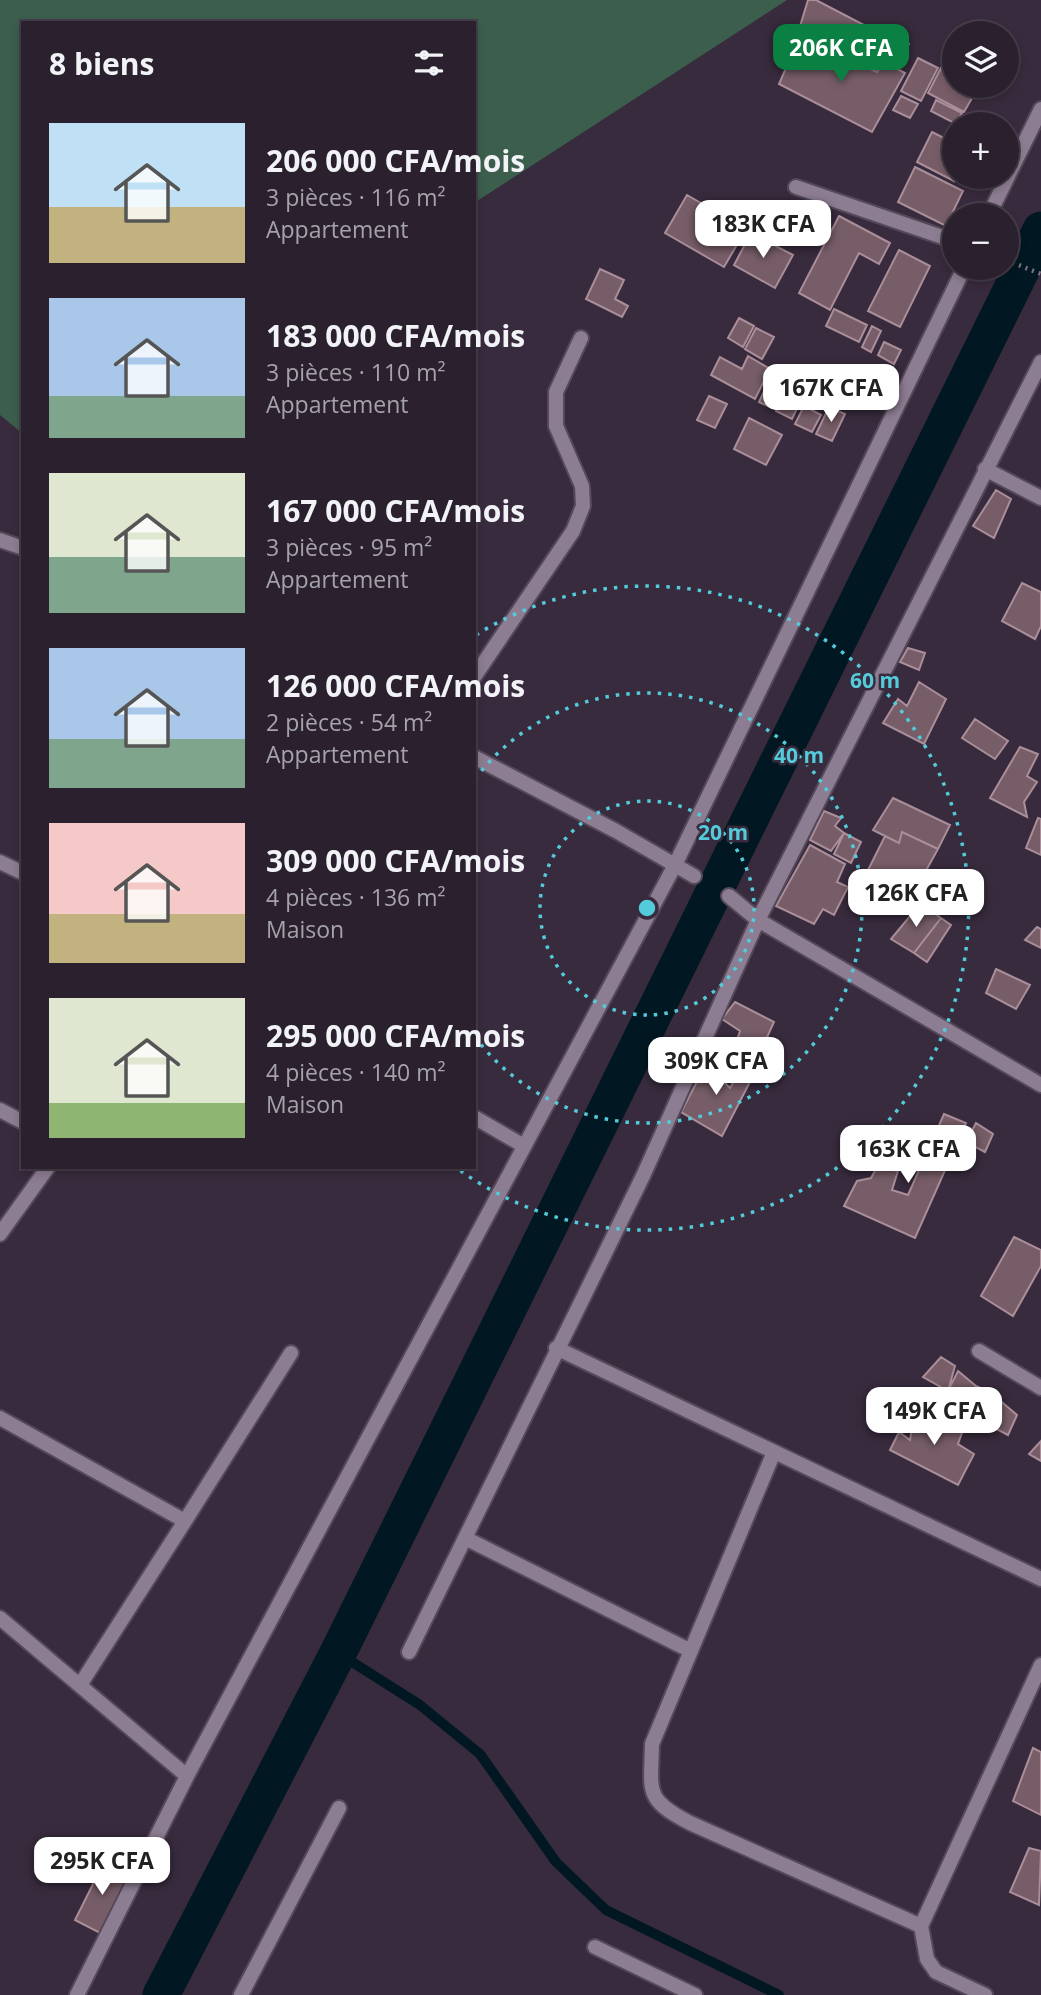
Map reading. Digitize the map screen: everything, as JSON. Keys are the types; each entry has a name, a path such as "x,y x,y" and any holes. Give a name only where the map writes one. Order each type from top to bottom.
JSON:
{"street":[{"path":"995,203 1041,109"},
{"path":"796,187 942,237"},
{"path":"77,1995 187,1776 675,865 958,280"},
{"path":"476,674 573,531 583,506 582,486 556,426 556,392 581,338"},
{"path":"409,1652 467,1539 556,1348 643,1176 758,920 1041,362"},
{"path":"985,469 1041,498"},
{"path":"0,540 21,547"},
{"path":"476,758 694,876"},
{"path":"0,862 21,872"},
{"path":"729,897 758,920 1041,1085"},
{"path":"0,1110 21,1121"},
{"path":"476,1119 524,1146"},
{"path":"0,1234 47,1169"},
{"path":"556,1348 1041,1578"},
{"path":"979,1351 1041,1388"},
{"path":"80,1685 291,1353"},
{"path":"0,1419 186,1521"},
{"path":"774,1452 652,1744 651,1791 662,1808 921,1926"},
{"path":"467,1539 691,1651"},
{"path":"0,1618 187,1776"},
{"path":"985,1995 936,1972 927,1959 921,1926 1041,1665"},
{"path":"242,1995 339,1808"},
{"path":"596,1947 695,1995"}],"path":[{"path":"1019,265 1041,274"}],"green space":[{"path":"0,0 787,0 476,202 476,21 21,21 21,432 0,415"}],"building":[{"path":"808,0 816,0 885,36 870,67 798,33"},
{"path":"889,34 909,44 899,64 879,54"},
{"path":"799,38 877,72 884,62 905,73 872,132 779,84"},
{"path":"918,58 938,68 921,101 901,91"},
{"path":"942,66 942,98 972,98 964,112 928,93"},
{"path":"901,96 918,104 910,118 893,110"},
{"path":"936,100 960,112 942,112 942,117 931,111"},
{"path":"932,132 942,137 942,175 917,162"},
{"path":"915,167 942,180 942,189 963,191 957,203 942,203 942,224 898,202"},
{"path":"687,195 746,229 724,267 665,233"},
{"path":"839,216 890,243 879,264 859,253 830,310 799,293"},
{"path":"751,233 793,255 775,288 734,265"},
{"path":"899,250 930,266 900,327 868,311"},
{"path":"600,269 624,280 615,299 628,306 622,317 586,299"},
{"path":"834,309 867,325 859,342 826,326"},
{"path":"739,318 754,326 743,347 728,338"},
{"path":"872,326 881,331 871,352 862,347"},
{"path":"756,328 774,337 762,359 745,349"},
{"path":"884,342 901,350 894,364 878,355"},
{"path":"748,356 770,369 755,399 711,375 720,357 742,369"},
{"path":"768,383 781,390 772,408 759,402"},
{"path":"785,392 801,400 792,419 776,411"},
{"path":"709,396 727,404 715,428 697,420"},
{"path":"804,406 821,415 812,432 795,424"},
{"path":"829,407 845,414 832,441 816,434"},
{"path":"749,418 782,435 766,465 734,449"},
{"path":"996,490 1011,499 994,538 973,526"},
{"path":"1022,583 1041,592 1041,626 1035,639 1002,621"},
{"path":"908,648 925,653 919,670 900,662"},
{"path":"919,682 946,699 924,744 883,723 898,699 907,706"},
{"path":"975,719 1008,741 995,759 962,738"},
{"path":"1020,747 1038,754 1027,776 1037,782 1024,802 1027,817 990,798"},
{"path":"893,798 950,825 938,849 902,832 899,843 873,830"},
{"path":"824,811 841,818 835,826 844,833 831,851 810,840"},
{"path":"1038,818 1041,819 1041,855 1026,848"},
{"path":"902,832 938,849 912,896 867,872 885,836 899,843"},
{"path":"844,833 861,842 851,863 834,854"},
{"path":"810,845 845,864 837,882 848,887 834,915 823,909 814,924 776,906"},
{"path":"920,904 941,918 914,953 891,939"},
{"path":"941,918 951,925 927,962 914,953"},
{"path":"1037,927 1041,929 1041,948 1025,940"},
{"path":"996,969 1030,985 1016,1009 986,993"},
{"path":"735,1002 774,1022 759,1055 736,1043 740,1031 722,1019"},
{"path":"711,1055 722,1060 716,1074 730,1088 743,1066 753,1076 722,1136 681,1112"},
{"path":"944,1114 966,1123 915,1238 844,1206 857,1181 871,1178 877,1167 898,1171 892,1190 908,1195"},
{"path":"976,1123 993,1134 985,1152 966,1142"},
{"path":"1014,1237 1041,1250 1041,1266 1013,1316 981,1296"},
{"path":"941,1357 955,1366 948,1391 923,1377"},
{"path":"958,1371 976,1386 969,1399 948,1391"},
{"path":"976,1386 990,1392 981,1407 969,1399"},
{"path":"990,1392 1017,1415 1008,1435 985,1423"},
{"path":"913,1408 963,1430 958,1444 974,1454 958,1485 890,1450 899,1432 910,1440 912,1429 906,1422"},
{"path":"1041,1441 1041,1461 1029,1454"},
{"path":"1033,1748 1041,1752 1041,1815 1013,1801"},
{"path":"1029,1848 1041,1851 1039,1905 1010,1892"},
{"path":"104,1862 129,1875 100,1933 75,1920"}],"waterway":[{"path":"161,1995 338,1653 1041,230"},
{"path":"338,1653 420,1705 480,1754 556,1862 606,1910 779,1995"}]}
